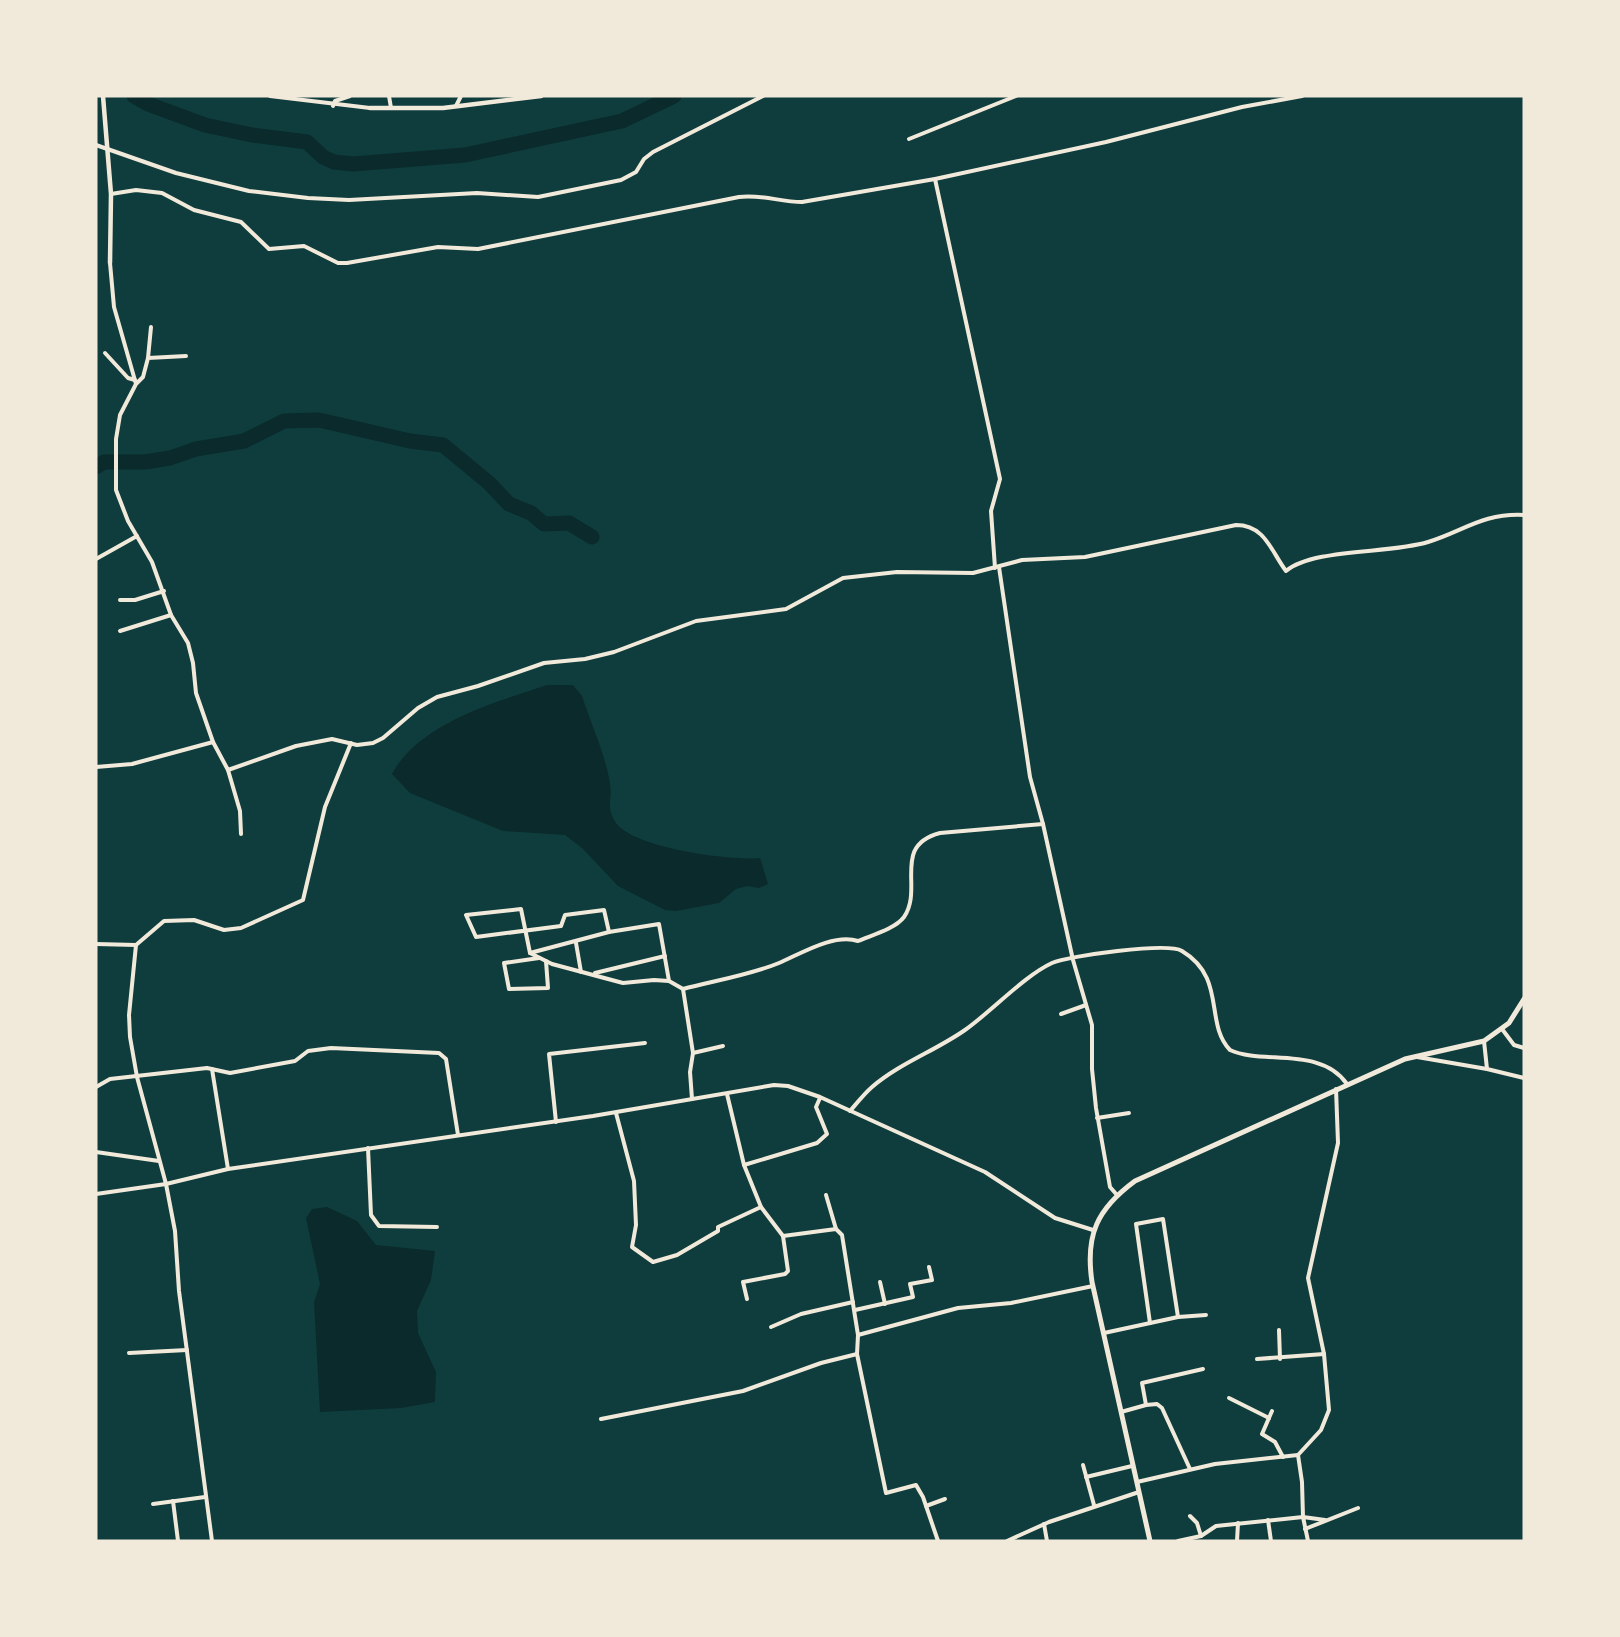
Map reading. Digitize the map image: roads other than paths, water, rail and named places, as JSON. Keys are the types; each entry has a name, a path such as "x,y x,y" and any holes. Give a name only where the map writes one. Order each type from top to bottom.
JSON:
{"main road":[{"path":"1150,1541 1120,1413 1093,1286 1089,1256 1093,1230 1117,1195 1135,1181 1347,1084 1416,1057 1484,1041 1502,1029 1524,999"}],"street":[{"path":"103,96 111,194 110,263 114,307 136,382"},
{"path":"270,96 333,106 370,108 456,107 541,96"},
{"path":"333,106 335,101 350,96"},
{"path":"389,96 391,108"},
{"path":"456,107 461,96"},
{"path":"96,145 202,180 270,195 349,200 477,193 538,197 621,180 636,172 644,159 652,152 764,96"},
{"path":"909,139 1016,96"},
{"path":"111,194 136,190 156,191 194,210 241,222 269,249 304,246 342,263 438,247 478,249 752,195 802,202 935,179 1106,142 1242,107 1302,96"},
{"path":"935,179 1000,478 991,512 997,568 1029,771 1043,824 1072,960 1092,1025 1092,1069 1097,1118 1110,1187 1117,1195"},
{"path":"151,327 148,358 143,378 136,382 120,415 114,474 116,490 152,562 171,615 188,643 196,693 213,742 228,770 240,811 241,834"},
{"path":"105,353 128,378 136,382"},
{"path":"148,358 186,356"},
{"path":"228,770 296,746 332,739 351,742 357,746 378,741 418,708 437,697 478,686 544,663 614,652 696,621 786,609 843,578 876,573 973,573 1022,560 1085,557 1164,538 1242,525 1254,528 1263,536 1286,571 1298,563 1339,554 1386,550 1428,542 1479,520 1524,515"},
{"path":"96,559 137,536"},
{"path":"120,600 135,600 164,591"},
{"path":"120,630 171,615"},
{"path":"96,767 132,764 213,742"},
{"path":"96,944 136,945 164,921 194,920 224,930 241,928 303,900 325,807 351,742"},
{"path":"530,953 546,961 623,983 669,981 683,989 779,963 794,954 848,938 858,941 898,922 904,916 910,901 911,860 918,846 928,837 940,833 1043,824"},
{"path":"530,953 525,932 521,909 466,915 476,937 525,932 561,926 565,915 604,910 609,933"},
{"path":"530,953 609,933 659,924 669,981"},
{"path":"576,942 581,972"},
{"path":"136,945 129,1015 137,1077 166,1184 175,1231 187,1350 212,1541"},
{"path":"850,1111 871,1088 887,1075 963,1032 1042,969 1065,958 1072,960 1119,950 1166,947 1182,951 1203,971 1209,981 1220,1033 1230,1050 1289,1057 1332,1068 1347,1084"},
{"path":"593,974 664,956"},
{"path":"539,957 504,963 509,989 548,988 546,961"},
{"path":"683,989 693,1053 690,1072 692,1099"},
{"path":"1061,1014 1086,1005"},
{"path":"1502,1029 1514,1046 1524,1048"},
{"path":"1484,1041 1487,1069"},
{"path":"556,1122 549,1054 645,1043"},
{"path":"693,1053 723,1046"},
{"path":"96,1087 110,1079 212,1069 230,1073 295,1061 308,1051 330,1048 439,1053 446,1059 458,1135"},
{"path":"1416,1057 1524,1078"},
{"path":"212,1069 228,1169"},
{"path":"96,1194 166,1184 228,1169 616,1113 774,1085 788,1086 820,1097 985,1172 1055,1218 1093,1230"},
{"path":"1136,1482 1190,1469 1298,1455 1321,1430 1329,1410 1324,1354 1308,1278 1338,1143 1336,1089"},
{"path":"727,1094 744,1166 761,1207 783,1236 788,1271 785,1274 743,1281 747,1299"},
{"path":"744,1166 817,1143 826,1134 816,1107 820,1097"},
{"path":"616,1113 634,1181 636,1225 632,1247 653,1262 677,1255 718,1231 718,1227 761,1207"},
{"path":"1097,1118 1129,1113"},
{"path":"368,1148 371,1215 379,1226 437,1227"},
{"path":"96,1152 159,1161"},
{"path":"826,1195 836,1229 842,1235 855,1310 858,1335 857,1354 886,1494 916,1485 938,1541"},
{"path":"1150,1323 1136,1224 1163,1219 1178,1317"},
{"path":"783,1236 836,1229"},
{"path":"855,1310 913,1298 910,1284 932,1280 929,1268"},
{"path":"880,1282 885,1304"},
{"path":"858,1335 958,1308 1011,1303 1093,1286"},
{"path":"771,1327 801,1314 853,1302"},
{"path":"1104,1333 1178,1317 1206,1315"},
{"path":"1279,1330 1280,1359"},
{"path":"129,1353 187,1350"},
{"path":"601,1419 743,1391 821,1363 857,1354"},
{"path":"1257,1359 1324,1354"},
{"path":"1146,1405 1142,1383 1203,1369"},
{"path":"1229,1398 1269,1418"},
{"path":"1120,1413 1157,1404 1162,1408 1190,1469"},
{"path":"1272,1411 1262,1434 1275,1442 1283,1457"},
{"path":"1298,1455 1302,1482 1303,1517 1308,1541"},
{"path":"1083,1465 1094,1505"},
{"path":"1086,1477 1132,1466"},
{"path":"1007,1541 1094,1505 1139,1492"},
{"path":"153,1504 205,1497"},
{"path":"926,1506 945,1499"},
{"path":"173,1502 178,1541"},
{"path":"1305,1529 1358,1508"},
{"path":"1190,1516 1197,1523 1205,1541"},
{"path":"1178,1541 1203,1535 1216,1526 1303,1517 1328,1520"},
{"path":"1268,1520 1271,1541"},
{"path":"1237,1541 1238,1523"},
{"path":"1044,1524 1047,1541"}],"water":[{"path":"547,685 573,685 582,696 608,773 611,812 616,823 626,832 662,846 706,855 760,858 768,884 759,888 747,886 736,889 719,903 676,911 665,910 618,886 582,848 565,835 503,831 410,793 392,774 404,756 439,728 483,707"},
{"path":"327,1207 357,1221 376,1245 435,1251 431,1280 417,1311 418,1333 436,1372 435,1402 401,1408 320,1412 314,1302 320,1284 306,1218 312,1209"}],"waterway":[{"path":"134,96 148,104 205,125 252,135 307,142 323,157 334,162 353,164 465,155 622,121 674,96"},
{"path":"96,467 104,462 145,462 170,458 196,449 244,441 284,421 319,420 410,441 443,445 489,483 509,504 531,513 544,524 569,523 592,537"}]}
